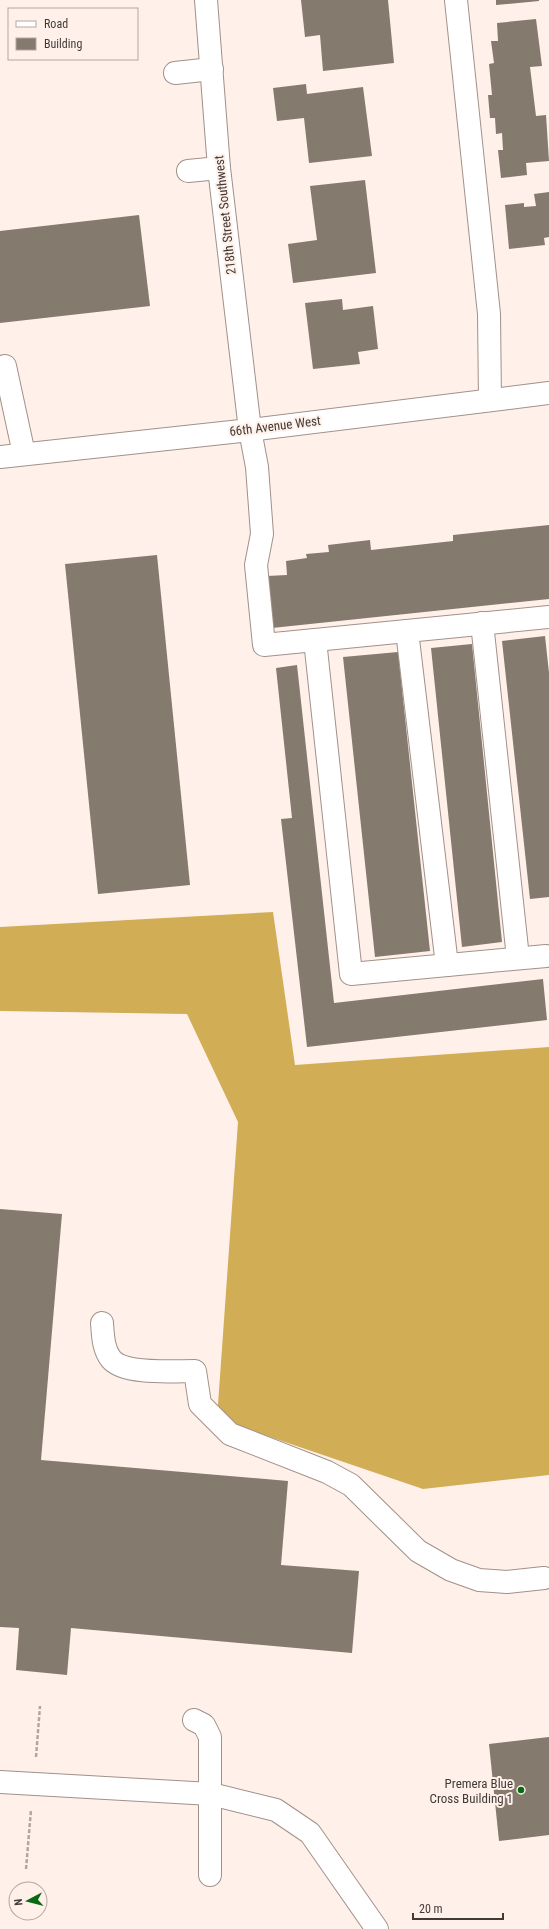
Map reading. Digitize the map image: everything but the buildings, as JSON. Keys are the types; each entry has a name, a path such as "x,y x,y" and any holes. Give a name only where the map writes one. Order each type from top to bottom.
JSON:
{"main road":[{"name":"218th Street Southwest","path":"206,0 219,168 250,430 257,467 262,534 256,565 264,645 315,640"},
{"path":"456,0 489,314 490,400"},
{"path":"175,74 212,68"},
{"path":"188,171 219,168"},
{"path":"5,366 24,454"},
{"name":"66th Avenue West","path":"0,457 250,430 549,393"},
{"path":"548,955 351,974 315,640 549,617"},
{"path":"482,624 518,958"},
{"path":"407,631 447,965"},
{"path":"102,1323 104,1343 111,1359 128,1369 195,1371 200,1404 230,1434 327,1472 350,1485 418,1551 444,1566 479,1580 506,1582 544,1578"},
{"path":"194,1720 204,1725 210,1737 210,1875"},
{"path":"0,1782 211,1794 276,1810 310,1833 377,1929"}],"shaded area":[{"path":"273,912 295,1065 549,1047 549,1475 423,1489 217,1419 238,1122 187,1014 0,1011 0,927"}],"place":[{"name":"Premera Blue Cross Building 1","path":"521,1790"}]}
